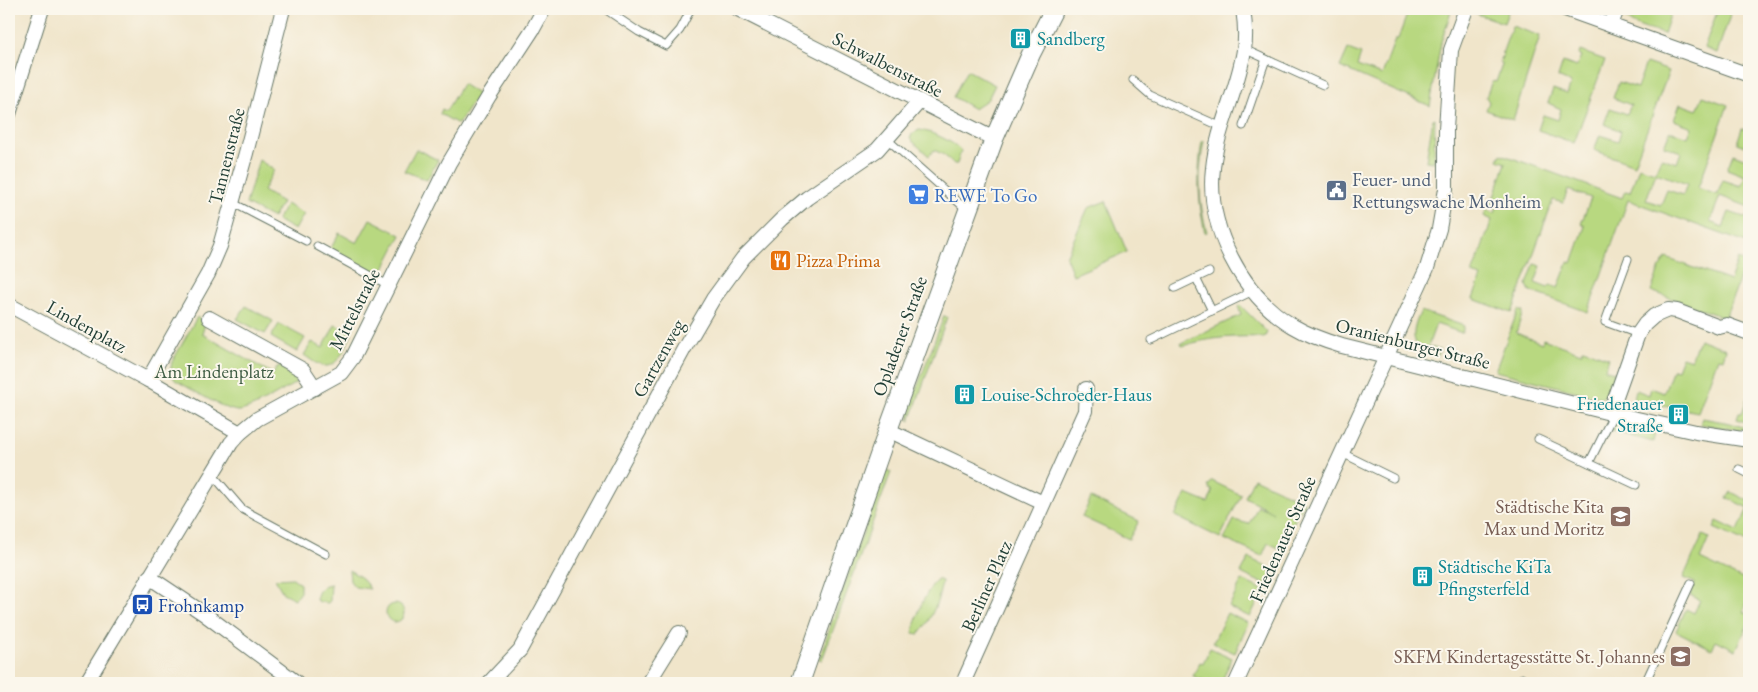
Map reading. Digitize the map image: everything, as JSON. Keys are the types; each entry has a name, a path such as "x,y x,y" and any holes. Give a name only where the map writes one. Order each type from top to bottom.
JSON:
{"street":[{"path":"9,114 42,9"},
{"name":"Tannenstraße","path":"148,380 208,274 220,246 233,203 283,9"},
{"name":"Mittelstraße","path":"86,683 230,443 257,419 341,373 353,357 449,162 489,96 533,30 544,9"},
{"name":"Schwalbenstraße","path":"738,9 994,139"},
{"name":"Opladener Straße","path":"800,683 888,430 994,139 1031,54 1054,9"},
{"name":"Oranienburger Straße","path":"1243,9 1244,49 1212,168 1213,204 1230,258 1253,291 1269,307 1291,325 1315,338 1342,346 1612,413 1696,432 1749,440"},
{"name":"Friedenauer Straße","path":"1236,683 1388,357 1427,268 1439,230 1446,188 1446,129 1451,50 1466,9"},
{"path":"1565,9 1749,75"},
{"path":"1611,25 1616,9"},
{"name":"Gartzenweg","path":"489,683 520,650 684,347 713,300 743,258 808,198 877,150 920,102"},
{"name":"Lindenplatz","path":"9,305 148,380 240,433"},
{"path":"1612,413 1638,334 1654,316 1668,310 1677,311 1719,327 1727,325 1749,333"},
{"path":"209,318 303,370 315,388"},
{"name":"Berliner Platz","path":"963,683 1085,411 1086,389"},
{"path":"888,430 1043,503"},
{"path":"149,577 203,613 297,683"},
{"path":"649,683 679,633"}],"lane":[{"path":"605,9 639,32 666,46 680,30 691,9"},
{"path":"1244,49 1323,85"},
{"path":"1243,126 1266,59"},
{"path":"1133,80 1150,95 1222,127"},
{"path":"887,139 968,210"},
{"path":"233,203 306,240"},
{"path":"317,246 388,284"},
{"path":"1628,259 1605,322 1638,334"},
{"path":"1175,288 1209,272"},
{"path":"1196,278 1212,311"},
{"path":"1151,340 1253,291"},
{"path":"1590,463 1612,413"},
{"path":"1538,439 1636,485"},
{"path":"1342,453 1393,478"},
{"path":"1739,469 1749,474"},
{"path":"212,473 242,509 326,554"},
{"path":"1645,683 1691,583"}],"green space":[{"path":"1409,9 1452,9 1441,42 1430,106 1340,67 1348,49 1361,54 1357,66 1382,75 1395,39 1398,39"},
{"path":"1480,9 1509,9 1504,23 1477,14"},
{"path":"1623,9 1634,9 1642,12 1643,9 1672,9 1664,34 1631,23 1623,15"},
{"path":"1718,9 1731,13 1717,53 1704,48"},
{"path":"1512,26 1540,36 1513,120 1486,110 1489,102 1486,97 1492,81 1496,82 1502,65 1500,62 1502,54"},
{"path":"1580,51 1605,60 1574,143 1538,130 1543,115 1558,120 1561,109 1548,103 1553,89 1567,94 1571,83 1558,77 1563,62 1576,67 1581,56 1579,55"},
{"path":"1646,63 1669,71 1634,165 1594,150 1600,135 1618,141 1621,131 1604,124 1610,108 1627,114 1631,105 1613,98 1619,82 1637,88"},
{"path":"967,70 995,85 988,99 974,109 953,97"},
{"path":"462,84 478,94 458,124 440,114 442,109 446,111"},
{"path":"1703,96 1728,105 1698,188 1717,195 1723,180 1741,186 1745,176 1727,169 1733,154 1749,160 1749,207 1720,196 1710,222 1723,227 1729,212 1747,218 1749,213 1749,244 1628,200 1588,312 1530,291 1527,285 1534,264 1541,266 1535,283 1548,288 1550,285 1558,288 1568,262 1572,263 1585,226 1581,224 1591,198 1568,190 1563,203 1553,200 1512,313 1473,299 1481,277 1472,274 1492,220 1484,216 1486,210 1495,213 1497,207 1491,205 1506,163 1498,160 1501,154 1622,198 1625,191 1630,192 1639,167 1655,172 1661,158 1677,163 1681,152 1664,146 1670,131 1688,137 1692,127 1674,120 1680,104 1697,110","holes":["1656,173 1687,184 1683,195 1667,190 1661,205 1646,200"]},
{"path":"1435,118 1434,162 1426,161 1433,119"},
{"path":"1742,128 1749,130 1749,148 1737,143"},
{"path":"919,130 942,137 958,148 961,151 957,164 954,164 944,155 934,150 929,156 910,139 912,134"},
{"path":"1202,141 1204,141 1200,186 1207,232 1205,233 1199,187"},
{"path":"416,149 438,160 427,180 404,171"},
{"path":"259,160 274,170 263,191 282,202 273,218 246,204"},
{"path":"1106,201 1127,252 1073,275 1066,257 1088,208"},
{"path":"286,204 304,214 295,230 277,220"},
{"path":"370,219 401,235 380,276 330,250 339,233 357,243"},
{"path":"1666,258 1730,281 1738,259 1746,262 1725,318 1651,291 1660,267"},
{"path":"1240,305 1267,332 1265,337 1223,338 1182,346 1181,343 1241,315 1238,306"},
{"path":"246,306 273,321 265,334 237,319"},
{"path":"1518,310 1523,312 1516,333 1542,343 1543,339 1581,353 1583,349 1609,358 1605,369 1615,373 1609,391 1602,398 1495,371"},
{"path":"1421,311 1464,326 1462,333 1436,324 1428,346 1440,350 1438,356 1422,349 1414,339 1417,319"},
{"path":"944,316 947,317 910,421 909,409"},
{"name":"Am Lindenplatz","path":"197,317 205,324 202,334 273,374 277,367 283,365 292,372 296,383 259,404 239,411 226,408 175,380 170,372 172,362"},
{"path":"279,324 305,338 297,352 271,337"},
{"path":"335,325 352,333 342,354 334,363 322,366 304,355 312,342 323,348"},
{"path":"1699,339 1726,349 1723,359 1718,358 1698,412 1662,405 1633,403 1636,390 1649,395 1651,388 1664,393 1673,369 1677,370 1682,357 1691,360"},
{"path":"1749,392 1749,423 1737,419 1739,413 1742,413"},
{"path":"1702,418 1730,423 1749,429 1749,432 1700,424"},
{"path":"1617,423 1655,432 1653,442 1611,431"},
{"path":"887,470 891,472 822,660 819,659 859,544"},
{"path":"1254,478 1305,502 1279,548 1268,543 1262,556 1224,539 1234,520 1249,524 1258,506 1273,512 1245,497"},
{"path":"1212,481 1241,495 1220,538 1175,516 1186,494 1208,503 1213,491 1208,487"},
{"path":"1731,492 1749,501 1749,544 1714,528 1717,521 1738,531 1748,508 1727,498"},
{"path":"1091,498 1139,521 1129,539 1082,517"},
{"path":"1703,535 1709,538 1700,559 1749,582 1749,598 1743,612 1749,615 1749,622 1736,650 1716,640 1712,649 1676,631 1686,609 1694,613 1700,600 1690,595 1695,583 1683,578"},
{"path":"1249,558 1273,570 1266,585 1241,573"},
{"path":"349,570 362,578 370,589 355,587 350,581"},
{"path":"293,578 300,584 300,592 295,599 283,593 275,579"},
{"path":"937,579 942,581 934,609 928,622 919,634 913,633 922,604 928,591"},
{"path":"1242,580 1263,590 1250,617 1229,607"},
{"path":"331,584 330,601 328,603 316,600 321,589"},
{"path":"391,604 399,604 404,609 402,620 391,622 386,617 386,609"},
{"path":"1227,613 1248,623 1235,653 1213,643"},
{"path":"1210,648 1232,658 1221,683 1210,683 1193,676 1200,662 1203,663"}],"place":[{"name":"Sandberg","path":"1021,38"},
{"name":"Feuer- und Rettungswache Monheim","path":"1336,190"},
{"name":"REWE To Go","path":"918,195"},
{"name":"Pizza Prima","path":"780,260"},
{"name":"Louise-Schroeder-Haus","path":"965,394"},
{"name":"Friedenauer Straße","path":"1679,414"},
{"name":"Städtische Kita Max und Moritz","path":"1620,517"},
{"name":"Städtische KiTa Pfingsterfeld","path":"1422,577"},
{"name":"Frohnkamp","path":"142,605"},
{"name":"SKFM Kindertagesstätte St. Johannes","path":"1681,656"}]}
